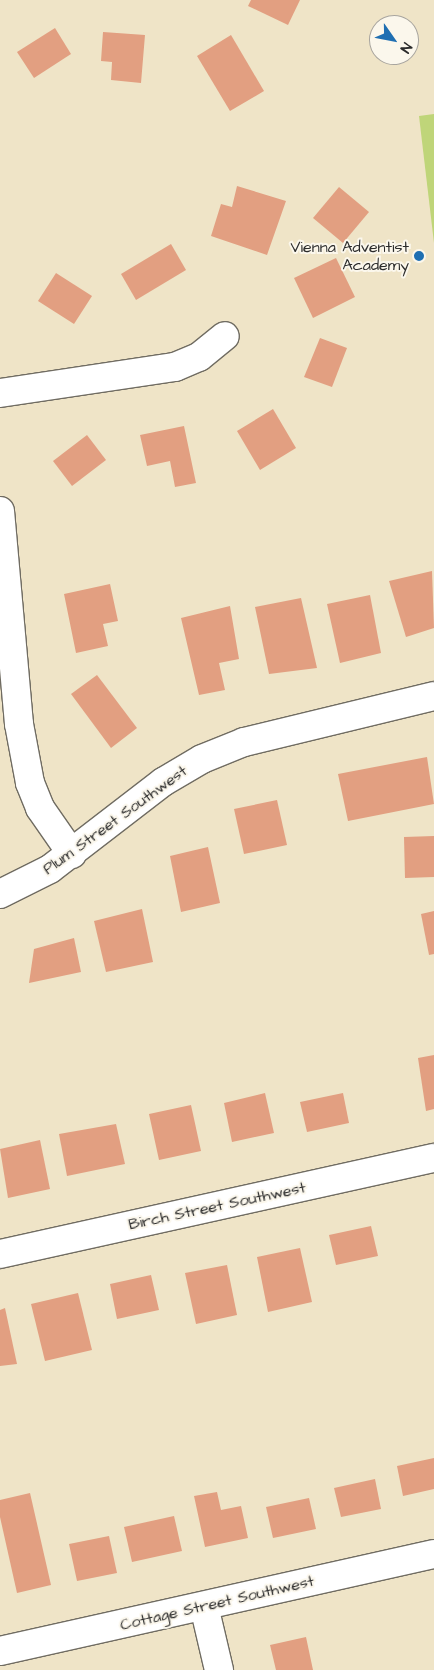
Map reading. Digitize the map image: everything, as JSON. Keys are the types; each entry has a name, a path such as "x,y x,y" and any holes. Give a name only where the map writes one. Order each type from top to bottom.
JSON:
{"street":[{"path":"0,393 175,367 199,357 225,336"},
{"path":"0,511 19,724 30,783 40,808 72,854"},
{"name":"Plum Street Southwest","path":"0,894 50,869 72,854 163,782 202,759 260,738 434,696"},
{"name":"Birch Street Southwest","path":"0,1254 434,1158"},
{"name":"Cottage Street Southwest","path":"0,1651 434,1554"},
{"path":"204,1606 219,1670"}],"green space":[{"path":"434,114 434,243 419,116"}],"building":[{"path":"251,0 300,0 288,25 248,6"},
{"path":"55,28 71,54 34,78 17,52"},
{"path":"103,32 145,35 141,83 111,80 112,62 101,61"},
{"path":"231,35 264,91 230,111 197,56"},
{"path":"237,186 286,201 267,255 211,236 221,204 232,207"},
{"path":"339,187 369,212 343,243 313,218"},
{"path":"171,244 186,270 136,300 121,274"},
{"path":"336,258 355,297 313,318 294,278"},
{"path":"56,273 92,296 74,324 38,301"},
{"path":"320,338 347,348 332,387 304,377"},
{"path":"273,409 296,448 260,470 237,431"},
{"path":"184,426 196,483 175,487 170,461 147,466 140,435"},
{"path":"87,435 106,460 72,486 53,461"},
{"path":"432,571 434,628 406,637 389,581"},
{"path":"110,584 118,621 103,624 108,646 76,653 64,594"},
{"path":"370,595 381,653 340,663 327,604"},
{"path":"301,598 317,668 269,674 255,607"},
{"path":"230,606 239,659 219,663 225,690 199,695 181,618"},
{"path":"97,675 137,728 111,748 71,694"},
{"path":"427,757 434,804 348,821 338,774"},
{"path":"277,800 287,845 244,854 234,809"},
{"path":"434,836 434,877 405,878 404,837"},
{"path":"208,847 220,903 181,912 170,856"},
{"path":"142,909 153,962 106,972 94,921"},
{"path":"434,911 434,954 429,955 421,914"},
{"path":"74,938 81,972 29,983 34,949"},
{"path":"434,1055 434,1109 426,1111 418,1058"},
{"path":"265,1093 274,1133 232,1142 224,1103"},
{"path":"343,1093 349,1123 307,1132 300,1102"},
{"path":"191,1105 201,1151 159,1160 149,1114"},
{"path":"116,1124 125,1164 67,1176 59,1134"},
{"path":"40,1140 50,1189 8,1198 0,1149"},
{"path":"371,1226 378,1256 336,1265 329,1235"},
{"path":"300,1248 312,1302 268,1312 257,1257"},
{"path":"227,1265 237,1315 196,1324 185,1273"},
{"path":"151,1275 159,1310 117,1319 110,1284"},
{"path":"78,1293 92,1350 45,1361 31,1304"},
{"path":"5,1308 17,1364 0,1366 0,1310"},
{"path":"434,1458 434,1489 403,1496 397,1466"},
{"path":"375,1479 381,1509 341,1517 334,1488"},
{"path":"217,1492 221,1510 241,1506 248,1538 205,1547 194,1496"},
{"path":"30,1493 51,1585 17,1593 0,1517 0,1500"},
{"path":"309,1498 316,1529 273,1538 266,1507"},
{"path":"174,1516 182,1551 132,1562 124,1527"},
{"path":"109,1536 117,1573 77,1581 69,1544"},
{"path":"306,1637 313,1670 276,1670 270,1645"}],"place":[{"name":"Vienna Adventist Academy","path":"419,256"}]}
